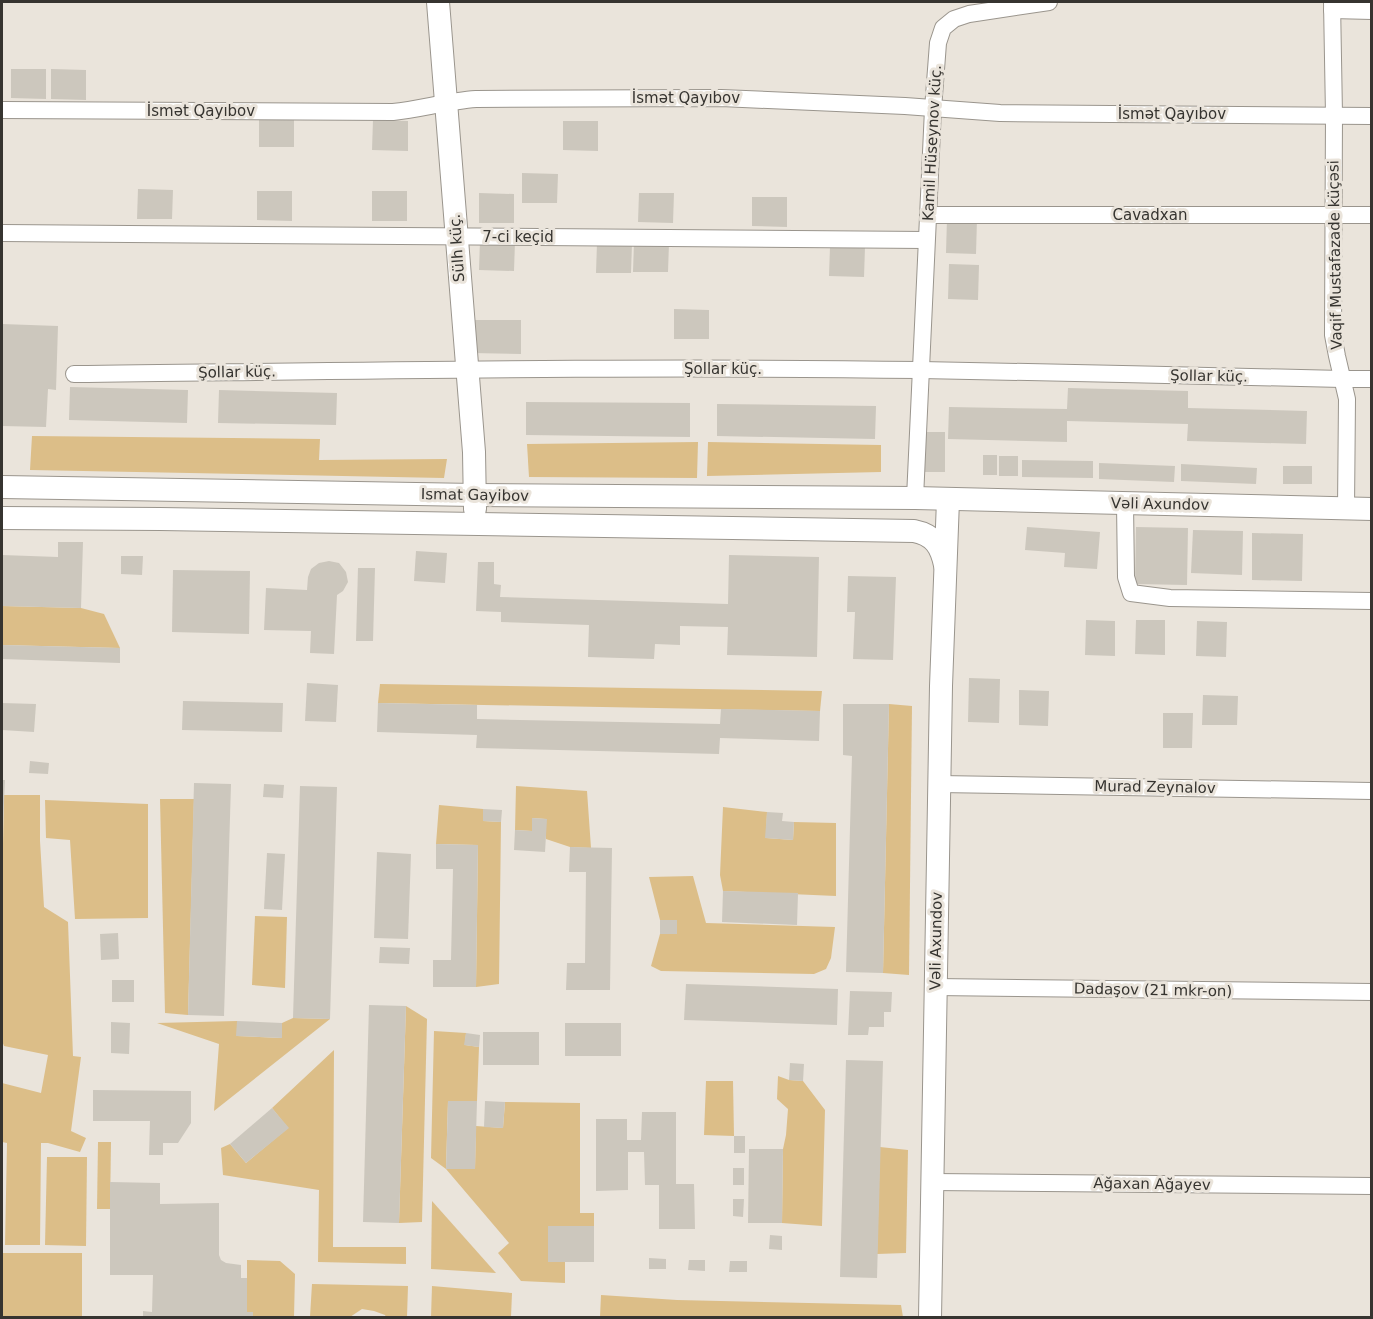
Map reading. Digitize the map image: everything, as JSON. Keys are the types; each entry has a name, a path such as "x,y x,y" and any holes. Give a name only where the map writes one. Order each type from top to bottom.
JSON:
{"street":[{"name":"Sülh küç.","path":"438,2 474,452 476,524"},
{"name":"Kamil Hüseynov küç.","path":"915,498 926,240 938,43 943,28 954,18 1049,2"},
{"path":"1332,6 1371,11"},
{"name":"Vaqif Mustafazade küçəsi","path":"1332,6 1333,335 1347,399 1346,508"},
{"name":"İsmət Qayıbov","path":"2,110 393,112 476,99 721,98 905,106 1000,113 1371,116"},
{"name":"Cavadxan","path":"928,215 1371,215"},
{"name":"7-ci keçid","path":"2,233 926,240"},
{"name":"Şollar küç.","path":"74,374 466,369 920,370 1371,379"},
{"name":"Ismat Gayibov","path":"2,487 948,500"},
{"path":"160,519 161,490"},
{"path":"914,531 915,498"},
{"path":"914,531 948,500"},
{"name":"Vəli Axundov","path":"930,1317 939,784 948,500 1371,509"},
{"path":"1125,504 1126,577 1131,593 1170,598 1371,601"},
{"name":"Ismat Gayibov","path":"2,518 914,531"},
{"path":"914,531 924,533 934,541 942,554 945,566"},
{"name":"Murad Zeynalov","path":"939,784 1371,791"},
{"name":"Dadaşov (21 mkr-on)","path":"935,987 1371,992"},
{"name":"Ağaxan Ağayev","path":"932,1182 1371,1186"}],"shaded area":[{"path":"32,436 320,439 319,460 447,459 444,478 30,470"},
{"path":"698,442 697,478 529,477 527,444"},
{"path":"708,442 881,445 881,472 707,476"},
{"path":"2,606 81,608 104,614 120,648 2,645"},
{"path":"380,684 822,691 820,711 378,703"},
{"path":"889,704 912,706 909,975 883,973"},
{"path":"516,786 587,791 591,848 570,847 546,839 546,819 532,818 532,831 515,830"},
{"path":"4,795 40,795 44,907 68,922 73,1056 81,1057 71,1131 86,1138 80,1152 41,1143 40,1245 5,1245 7,1143 2,1142 2,1083 41,1093 48,1055 4,1046 2,1041"},
{"path":"160,799 194,799 188,1015 165,1013"},
{"path":"45,800 148,804 148,918 75,919 70,840 46,838"},
{"path":"439,805 483,809 483,821 501,822 499,984 476,987 478,845 436,844"},
{"path":"723,807 767,812 766,838 793,840 794,822 836,823 836,896 723,891 720,875"},
{"path":"693,876 706,923 835,927 831,958 826,969 814,974 661,971 651,966 660,934 677,934 677,921 660,920 649,877"},
{"path":"255,916 287,917 285,988 252,985"},
{"path":"406,1006 427,1019 422,1222 399,1223"},
{"path":"293,1018 330,1019 214,1111 219,1044 157,1023 237,1021 237,1036 281,1038 282,1023"},
{"path":"434,1031 466,1033 465,1045 479,1047 477,1101 448,1101 446,1168 475,1169 476,1126 503,1128 505,1102 580,1103 580,1213 594,1213 594,1226 548,1226 548,1262 565,1262 565,1283 521,1281 498,1253 509,1243 446,1169 431,1158"},
{"path":"334,1050 333,1247 406,1247 406,1264 318,1262 319,1190 223,1175 221,1148 230,1144 246,1163 288,1128 272,1108"},
{"path":"778,1076 803,1081 825,1110 822,1226 782,1223 783,1149 788,1109 777,1099"},
{"path":"706,1081 733,1081 734,1136 704,1135"},
{"path":"98,1142 111,1142 110,1209 97,1209"},
{"path":"880,1147 908,1150 906,1253 877,1254"},
{"path":"47,1157 87,1157 86,1246 45,1245"},
{"path":"432,1201 496,1273 431,1269"},
{"path":"2,1253 82,1253 82,1317 2,1317"},
{"path":"247,1260 280,1261 295,1274 294,1317 253,1317 253,1312 247,1312"},
{"path":"312,1284 408,1286 407,1317 386,1317 374,1311 362,1309 350,1317 310,1317"},
{"path":"432,1286 512,1293 511,1317 431,1317"},
{"path":"601,1295 677,1300 901,1305 903,1317 600,1317"}],"building":[{"path":"11,69 46,69 46,99 11,98"},
{"path":"51,69 86,70 86,100 51,99"},
{"path":"259,117 294,118 294,147 259,147"},
{"path":"373,120 408,121 408,151 372,150"},
{"path":"563,121 598,121 598,151 563,150"},
{"path":"522,173 558,174 557,203 522,203"},
{"path":"138,189 173,190 172,219 137,219"},
{"path":"257,191 292,191 292,221 257,220"},
{"path":"372,191 407,191 407,221 372,221"},
{"path":"479,193 514,194 514,223 479,223"},
{"path":"639,193 674,193 673,223 638,222"},
{"path":"752,197 787,197 787,227 752,226"},
{"path":"947,218 977,219 976,254 946,253"},
{"path":"480,241 515,241 514,271 479,270"},
{"path":"634,242 669,243 668,272 633,272"},
{"path":"597,243 632,243 631,273 596,273"},
{"path":"830,247 865,247 864,277 829,276"},
{"path":"949,264 979,265 978,300 948,299"},
{"path":"674,309 709,310 709,339 674,339"},
{"path":"471,320 521,320 521,354 471,353"},
{"path":"2,324 58,326 56,390 48,389 46,427 2,426"},
{"path":"70,387 188,390 187,423 69,420"},
{"path":"1068,388 1188,391 1188,408 1307,411 1306,444 1187,441 1188,424 1067,421 1067,442 948,439 949,407 1067,409"},
{"path":"219,390 337,393 336,425 218,423"},
{"path":"526,402 690,403 690,437 526,435"},
{"path":"717,404 876,406 875,439 717,436"},
{"path":"925,432 945,432 945,472 925,472"},
{"path":"983,455 997,455 997,475 983,475"},
{"path":"999,456 1018,456 1018,476 999,476"},
{"path":"1022,460 1093,461 1093,478 1022,477"},
{"path":"1099,463 1175,466 1174,482 1099,479"},
{"path":"1181,464 1257,468 1256,484 1181,481"},
{"path":"1283,466 1312,466 1312,484 1283,484"},
{"path":"1027,527 1100,532 1097,569 1064,567 1065,553 1025,550"},
{"path":"1136,527 1188,528 1187,585 1135,584"},
{"path":"1193,530 1243,531 1242,575 1191,573"},
{"path":"1252,533 1303,534 1302,581 1252,580"},
{"path":"58,542 83,542 81,608 2,606 2,555 58,557"},
{"path":"416,551 447,553 445,583 414,581"},
{"path":"729,555 819,557 817,657 727,655 728,627 680,626 680,645 655,644 654,659 588,657 589,625 501,622 501,612 476,611 478,562 494,562 494,584 501,585 500,597 728,604"},
{"path":"121,556 143,556 142,575 121,574"},
{"path":"329,561 339,563 346,572 348,582 343,591 337,595 334,654 310,653 311,631 264,630 266,588 307,590 311,569 319,563"},
{"path":"358,568 375,568 373,641 356,641"},
{"path":"173,570 250,571 249,634 172,632"},
{"path":"848,576 896,577 893,660 853,659 855,612 847,612"},
{"path":"1086,620 1115,621 1115,656 1085,655"},
{"path":"1136,620 1165,620 1165,655 1135,654"},
{"path":"1197,621 1227,622 1226,657 1196,656"},
{"path":"2,645 120,648 120,663 2,659"},
{"path":"969,678 1000,679 999,723 968,722"},
{"path":"307,683 338,685 336,722 305,721"},
{"path":"1019,690 1049,691 1048,726 1019,725"},
{"path":"1203,695 1238,696 1237,725 1202,725"},
{"path":"183,701 283,703 282,732 182,730"},
{"path":"2,703 36,704 34,732 2,730"},
{"path":"378,703 477,705 477,719 720,724 721,709 820,711 819,741 720,738 719,754 476,748 477,735 377,732"},
{"path":"843,704 889,704 883,973 846,972 852,756 843,755"},
{"path":"1163,713 1193,713 1192,748 1163,748"},
{"path":"30,761 49,763 48,774 29,773"},
{"path":"2,780 5,780 3,824 2,824"},
{"path":"194,783 231,784 224,1016 188,1015"},
{"path":"264,784 284,785 283,798 263,797"},
{"path":"300,786 337,787 330,1019 293,1018"},
{"path":"483,809 502,810 501,822 483,821"},
{"path":"767,812 783,813 782,821 794,822 793,840 765,838"},
{"path":"532,818 547,819 545,852 514,850 515,830 532,831"},
{"path":"436,844 478,845 476,987 433,987 433,960 451,960 453,869 436,869"},
{"path":"570,847 612,848 610,990 566,990 567,963 585,963 586,872 569,872"},
{"path":"377,852 411,854 408,939 374,938"},
{"path":"267,853 285,854 282,910 264,909"},
{"path":"723,891 798,893 797,925 722,922"},
{"path":"660,920 677,920 677,934 660,934"},
{"path":"118,933 119,959 101,960 100,934"},
{"path":"380,947 410,948 409,964 379,963"},
{"path":"112,980 134,980 134,1002 112,1002"},
{"path":"686,984 838,989 837,1025 684,1020"},
{"path":"850,991 892,992 891,1012 884,1012 884,1027 869,1027 868,1035 848,1035"},
{"path":"369,1005 406,1006 399,1223 363,1222"},
{"path":"237,1021 282,1023 282,1038 236,1036"},
{"path":"111,1022 130,1023 129,1054 111,1053"},
{"path":"565,1023 621,1023 621,1056 565,1056"},
{"path":"483,1032 539,1032 539,1065 483,1065"},
{"path":"466,1033 480,1035 479,1047 464,1045"},
{"path":"846,1060 883,1061 877,1278 840,1277"},
{"path":"790,1063 804,1064 803,1081 789,1080"},
{"path":"93,1090 191,1091 191,1123 178,1143 163,1143 163,1155 149,1155 150,1121 93,1121"},
{"path":"448,1101 477,1101 475,1169 446,1169"},
{"path":"485,1101 505,1102 503,1128 484,1127"},
{"path":"272,1108 289,1128 246,1163 230,1144"},
{"path":"642,1112 676,1112 676,1184 694,1184 695,1229 659,1229 659,1185 645,1185 644,1152 628,1152 628,1190 596,1191 596,1119 627,1119 627,1140 641,1140"},
{"path":"734,1136 745,1136 745,1153 734,1153"},
{"path":"749,1149 783,1149 782,1223 748,1223"},
{"path":"733,1168 744,1168 744,1185 733,1185"},
{"path":"110,1182 160,1183 160,1204 219,1203 219,1255 226,1263 241,1265 241,1278 247,1278 247,1312 253,1312 253,1318 143,1318 143,1311 152,1312 153,1275 110,1275"},
{"path":"733,1199 744,1199 743,1217 733,1216"},
{"path":"548,1226 594,1226 594,1262 548,1262"},
{"path":"770,1235 782,1236 782,1250 769,1249"},
{"path":"649,1258 666,1259 666,1269 649,1269"},
{"path":"689,1260 705,1260 705,1271 688,1270"},
{"path":"730,1261 747,1261 747,1272 729,1272"}]}
